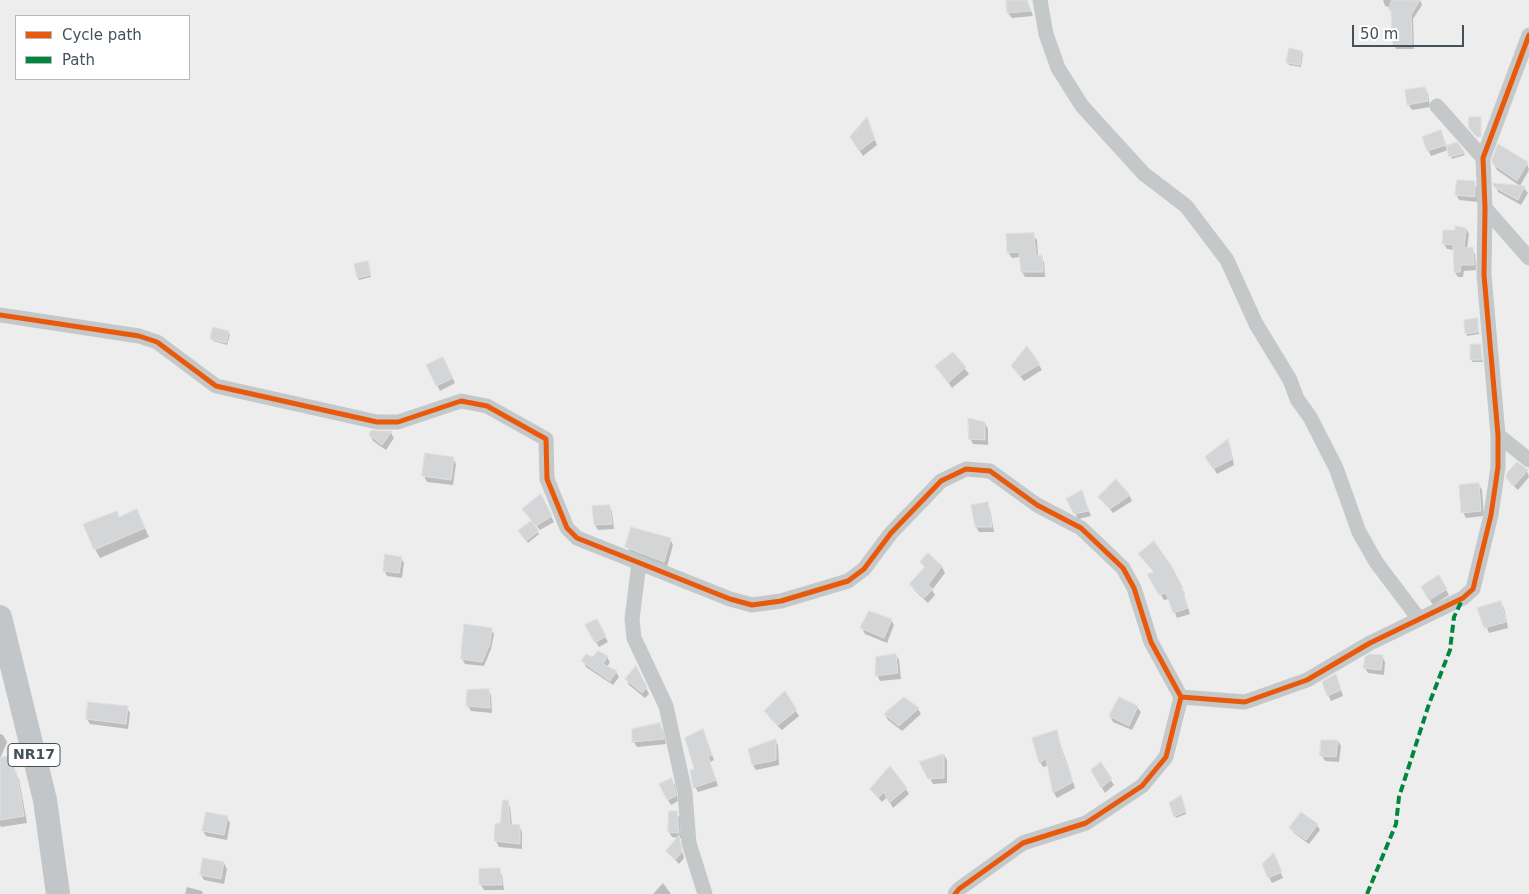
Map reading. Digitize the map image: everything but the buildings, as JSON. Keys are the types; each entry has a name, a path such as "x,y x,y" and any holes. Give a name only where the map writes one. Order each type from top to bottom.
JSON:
{"main road":[{"name":"NR17","path":"0,617 45,800 58,894"}],"street":[{"path":"1040,0 1046,34 1058,68 1082,106 1144,174 1186,206 1227,260 1256,324 1290,380 1297,398 1310,417 1336,468 1359,532 1376,562 1419,619"},
{"path":"1181,697 1244,702 1307,680 1370,643 1463,598 1473,589 1491,514 1498,467 1498,435 1484,275 1485,208 1483,158 1529,35"},
{"path":"1437,106 1483,158"},
{"path":"1485,208 1529,258"},
{"path":"0,315 139,336 158,342 216,386 377,422 398,422 461,401 487,406 546,438 547,479 567,528 577,538 730,600 752,605 781,601 848,582 864,568 891,533 942,481 966,470 990,471 1037,505 1081,528 1123,568 1134,588 1151,642 1181,697 1166,757 1142,786 1086,822 1023,843 959,889 955,894"},
{"path":"1498,435 1529,460"},
{"path":"639,563 632,619 634,638 666,706 685,793 689,843 705,894"}],"marked path":[{"path":"1367,894 1396,824 1399,797 1429,704 1450,650 1454,617 1463,598"}],"cycle path":[{"path":"1181,697 1245,702 1307,680 1370,643 1463,598 1473,589 1491,515 1498,467 1498,435 1484,275 1485,208 1483,158 1529,35"},
{"path":"0,315 139,336 157,342 216,386 377,422 398,422 461,401 487,406 546,439 547,479 567,528 577,538 730,599 752,605 781,601 848,581 864,569 891,533 941,481 966,469 990,471 1037,505 1081,528 1123,568 1134,588 1151,642 1181,697 1166,757 1142,786 1086,823 1023,843 959,889 955,894"}]}
